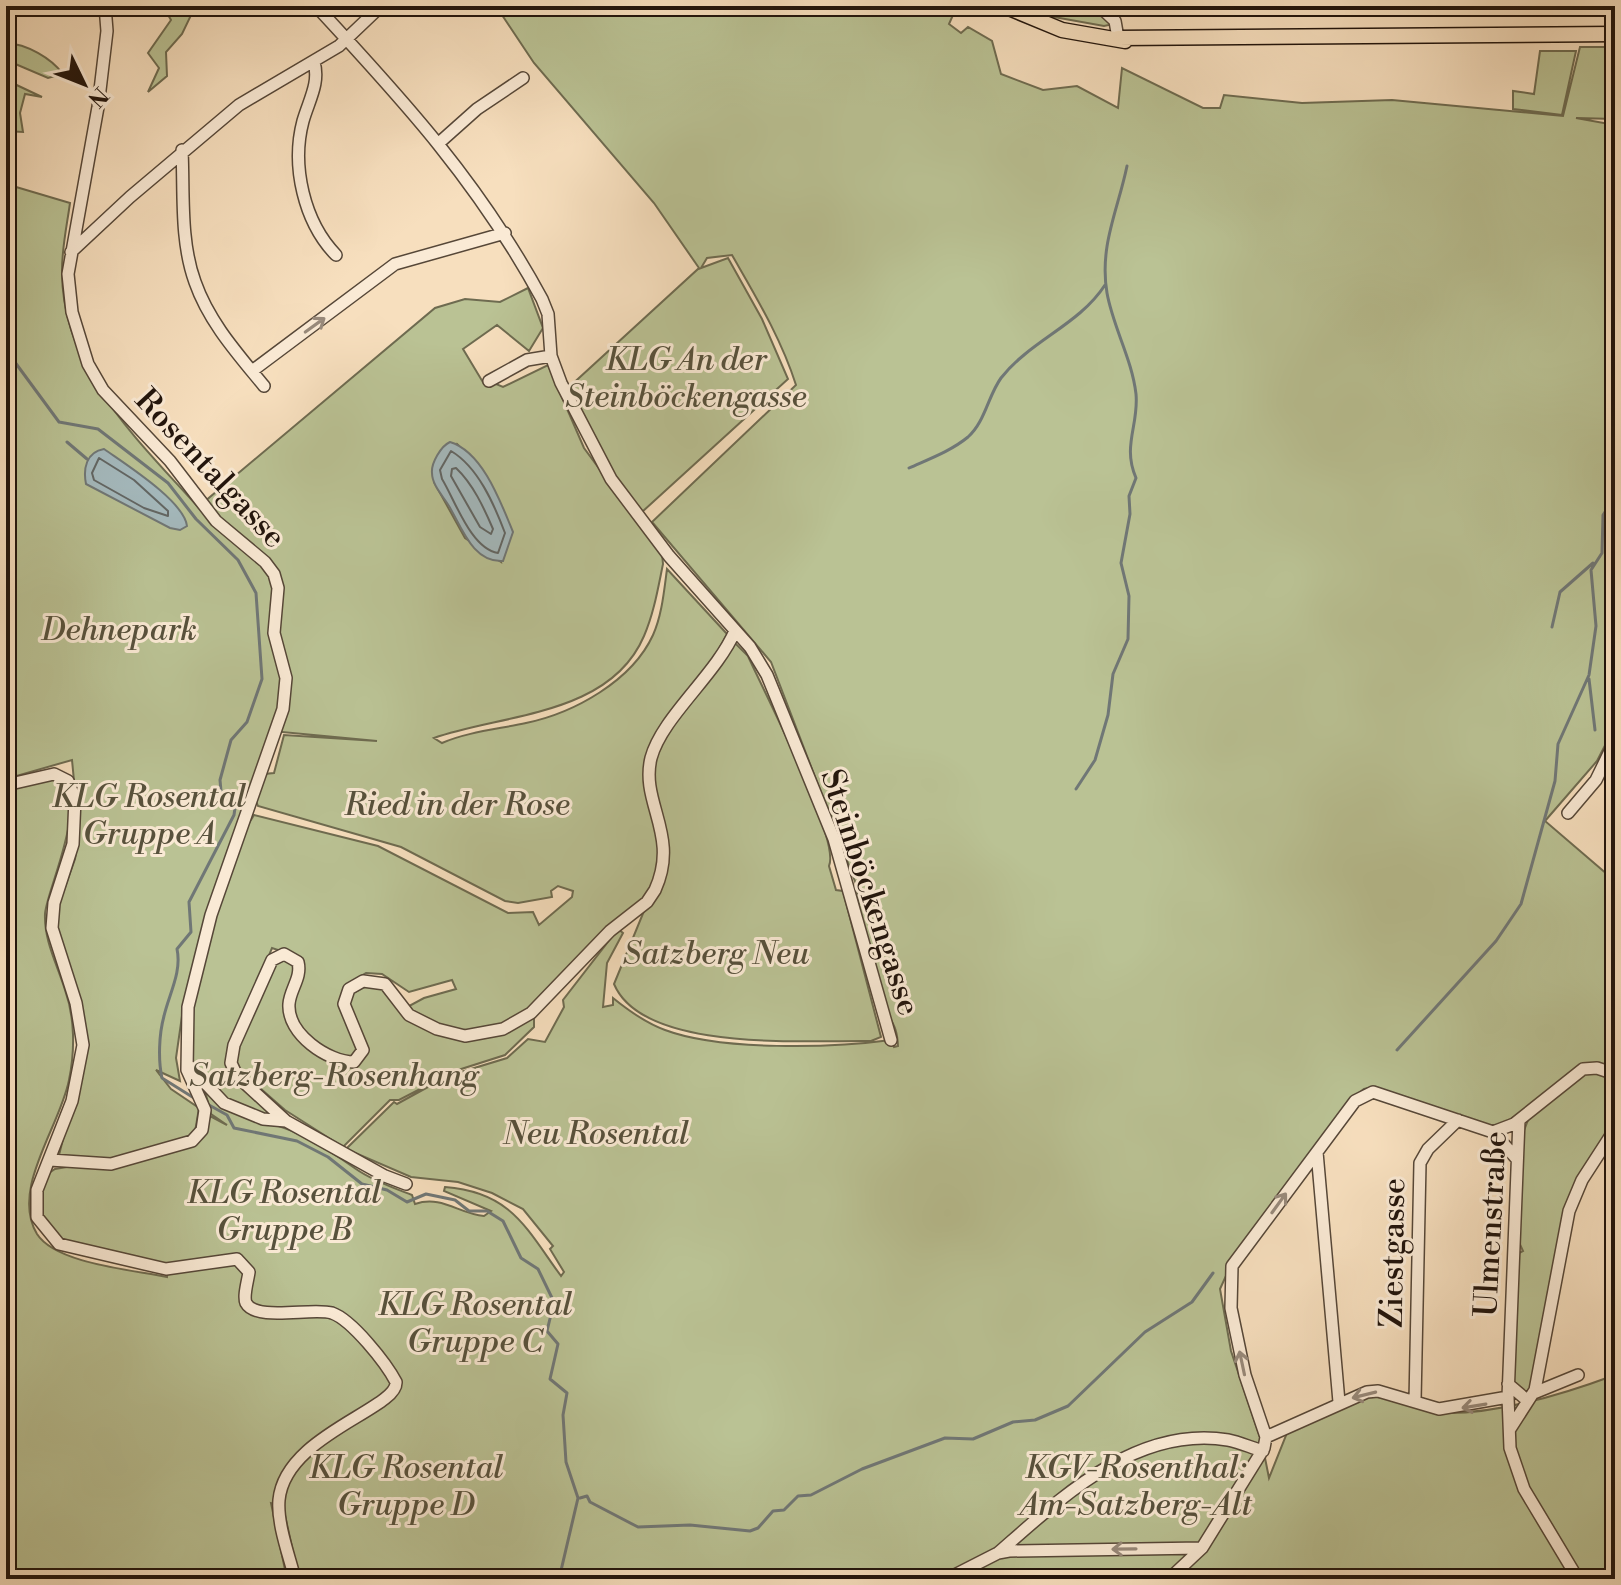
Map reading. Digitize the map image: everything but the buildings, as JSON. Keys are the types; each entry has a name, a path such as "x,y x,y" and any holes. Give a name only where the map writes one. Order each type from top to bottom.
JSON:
{"main road":[{"path":"1004,6 1062,30 1118,38 1615,34"}],"street":[{"name":"Rosentalgasse","path":"50,1160 111,1164 179,1145 199,1135 204,1105 190,1081 186,1063 188,1007 209,923 285,699 286,678 274,633 278,588 270,568 216,521 179,471 98,382 72,312 68,274 98,107 107,31 105,6"},
{"name":"Steinböckengasse","path":"316,6 440,142 505,233 548,314 551,356 570,403 623,498 757,656 829,825 891,1040"},
{"path":"71,252 182,150 239,105 348,40 381,6"},
{"path":"1099,6 1112,17 1118,38"},
{"path":"314,62 317,74 303,122 298,165 313,219 321,237 336,255"},
{"path":"440,142 477,109 523,78"},
{"path":"182,150 188,253 194,281 225,339 264,386"},
{"path":"77,222 93,231"},
{"path":"252,371 395,264 505,233"},
{"path":"489,381 527,360 551,356"},
{"path":"406,1184 385,1176 286,1121 237,1076 231,1063 234,1045 272,960 281,954 296,960 300,971 289,1001 291,1018 309,1041 342,1061 354,1062 363,1050 344,1008 347,992 363,981 385,984 409,1015 447,1033 483,1035 523,1018 655,890 662,872 664,836 650,785 652,754 664,732 723,655 735,631"},
{"path":"1568,813 1596,780 1615,741"},
{"path":"6,785 54,774 68,781 75,799 71,857 54,903 52,928 76,1003 83,1045 72,1101 35,1205 42,1227 59,1244 173,1270 237,1259 249,1272 246,1301 249,1306 269,1313 323,1312 336,1315 392,1375 397,1386 390,1397 309,1446 287,1474 279,1509 295,1579"},
{"path":"186,1063 224,1103 263,1119 286,1121"},
{"name":"Ulmenstraße","path":"1578,1579 1518,1477 1509,1429 1516,1158 1519,1120 1583,1069 1597,1068 1615,1074"},
{"path":"1169,1579 1202,1548 1263,1451 1266,1437 1245,1375 1237,1335 1230,1290 1232,1266 1355,1101 1367,1092 1493,1132 1516,1158"},
{"name":"Ziestgasse","path":"1415,1401 1420,1163 1425,1152 1458,1120"},
{"path":"1493,1132 1519,1120"},
{"path":"1509,1429 1531,1397 1569,1211 1579,1185 1615,1129"},
{"path":"1317,1152 1339,1402"},
{"path":"1531,1397 1578,1375"},
{"path":"1508,1384 1531,1397"},
{"path":"1266,1437 1339,1402 1378,1391 1439,1409 1508,1397"},
{"path":"947,1579 998,1553 1083,1482 1142,1449 1193,1441 1227,1440 1263,1451"},
{"path":"998,1553 1202,1548"}],"green space":[{"path":"163,6 214,6 192,13 182,34 166,52 167,76 148,92 159,68 148,53 171,20"},
{"path":"496,6 957,6 949,24 961,33 968,27 992,41 1001,74 1043,90 1077,86 1118,108 1122,68 1203,108 1220,108 1224,95 1302,103 1392,100 1563,116 1580,47 1615,47 1615,119 1576,118 1615,125 1615,726 1597,761 1545,821 1615,881 1615,1123 1582,1175 1531,1389 1526,1393 1513,1380 1519,1253 1523,1251 1518,1240 1523,1133 1528,1120 1521,1112 1502,1125 1491,1127 1373,1087 1364,1089 1350,1100 1235,1256 1220,1289 1231,1351 1262,1443 1269,1478 1287,1433 1354,1400 1377,1397 1448,1413 1490,1410 1533,1401 1615,1375 1615,1579 299,1579 283,1506 271,1503 287,1579 6,1579 6,789 48,779 65,787 70,801 66,841 47,902 45,924 71,1012 72,1058 64,1098 33,1178 29,1198 30,1216 37,1234 47,1244 78,1259 167,1277 168,1266 63,1242 44,1223 38,1199 49,1173 55,1169 190,1146 210,1116 227,1125 211,1114 205,1091 226,1107 287,1129 328,1150 369,1177 412,1195 415,1204 442,1203 484,1216 491,1211 444,1191 445,1187 486,1196 515,1215 561,1276 564,1272 550,1249 553,1246 523,1209 492,1193 458,1182 411,1177 346,1149 394,1102 397,1104 448,1076 507,1058 528,1039 545,1042 564,1007 563,1000 618,929 623,933 607,963 603,1007 613,1005 613,998 658,1027 716,1042 808,1046 891,1040 894,1047 898,1046 895,1028 878,991 869,961 856,884 771,662 652,522 796,385 790,368 732,255 707,258 701,268 728,258 762,319 788,379 642,512 618,482 567,389 699,268 654,203 534,63"},
{"path":"1027,6 1134,6 1112,17 1109,25 1104,26 1054,17"},
{"path":"6,43 38,53 63,74 48,78 6,60"},
{"path":"1540,51 1576,51 1562,115 1513,109 1513,91 1534,94"},
{"path":"6,80 42,97 25,94 20,113 23,132 6,131"},
{"path":"6,184 70,203 62,270 65,306 74,339 107,400 198,507 435,308 465,299 500,302 528,288 543,328 529,351 497,325 463,349 484,384 489,381 503,387 548,365 584,448 662,554 663,564 644,636 628,662 606,682 581,697 552,708 434,738 442,743 472,733 526,723 563,712 600,692 631,667 653,635 661,611 667,569 727,634 689,705 735,643 748,656 783,731 824,827 830,851 829,866 836,890 843,891 881,1037 871,1041 729,1038 657,1022 631,1006 614,984 644,911 665,879 667,841 660,808 657,821 659,869 650,893 534,1004 534,1027 505,1055 455,1071 399,1100 390,1100 343,1147 285,1110 236,1067 236,1052 273,966 284,959 294,963 297,991 304,972 302,958 272,948 227,1057 273,1111 272,1117 227,1101 193,1066 191,1013 216,913 246,828 254,815 378,846 508,913 533,912 539,925 572,897 573,891 558,886 551,891 552,897 518,903 505,901 401,847 258,806 256,801 264,774 274,773 284,735 377,741 272,731 183,1009 176,1058 180,1081 156,1070 171,1089 199,1108 195,1132 189,1138 101,1161 59,1155 87,1045 58,940 56,912 75,859 79,833 72,760 6,779","holes":["457,444 477,464 487,480 501,562 465,538 434,482","366,973 382,974 409,992 452,980 456,989 424,998 400,1011 382,988 368,985 353,993 348,1003 346,985"]}],"water":[{"path":"450,442 472,456 481,467 503,507 513,532 503,561 493,560 476,550 434,482 432,469 435,460"},
{"path":"104,449 165,495 176,506 187,526 180,530 170,528 86,484 87,462 93,454"}],"waterway":[{"path":"1053,6 1081,11 1098,8"},
{"path":"1076,789 1095,760 1108,715 1113,674 1128,639 1129,596 1121,563 1130,514 1129,496 1136,478 1131,456 1136,394 1131,368 1110,306 1105,276 1107,244 1127,166"},
{"path":"909,468 947,451 968,437 1001,378 1026,353 1082,311 1105,285"},
{"path":"6,350 59,422 98,429 168,483 196,519 238,560 256,593 262,679 247,722 231,740 220,780 221,791 235,808 234,815 189,902 191,932 177,949 176,975 161,1031 162,1078 194,1098"},
{"path":"67,442 87,459"},
{"path":"1397,1050 1496,941 1521,904 1555,781 1558,744 1589,675 1596,626 1591,570 1602,553 1603,515 1615,497"},
{"path":"1552,627 1560,592 1593,563"},
{"path":"1589,679 1595,730"},
{"path":"209,1105 227,1115 234,1128 297,1141 328,1157 362,1184 387,1190 407,1202 426,1194 455,1200 469,1211 487,1211 503,1221 521,1258 538,1269 554,1302 547,1331 558,1344 550,1379 567,1393 563,1415 566,1462 578,1498 559,1579"},
{"path":"580,1498 587,1496 590,1502 638,1527 690,1525 750,1531 758,1528 773,1511 784,1510 798,1496 811,1495 862,1469 945,1438 973,1439 1013,1422 1035,1420 1068,1406 1145,1332 1192,1302 1213,1273"}],"park label":[{"name":"KLG An der Steinböckengasse","path":"686,378"},
{"name":"Dehnepark","path":"119,629"},
{"name":"Ried in der Rose","path":"457,804"},
{"name":"KLG Rosental Gruppe A","path":"149,814"},
{"name":"Satzberg Neu","path":"716,953"},
{"name":"Satzberg-Rosenhang","path":"334,1075"},
{"name":"Neu Rosental","path":"596,1133"},
{"name":"KLG Rosental Gruppe B","path":"284,1210"},
{"name":"KLG Rosental Gruppe C","path":"475,1322"},
{"name":"KLG Rosental Gruppe D","path":"406,1486"},
{"name":"KGV-Rosenthal: Am-Satzberg-Alt","path":"1136,1486"}]}
